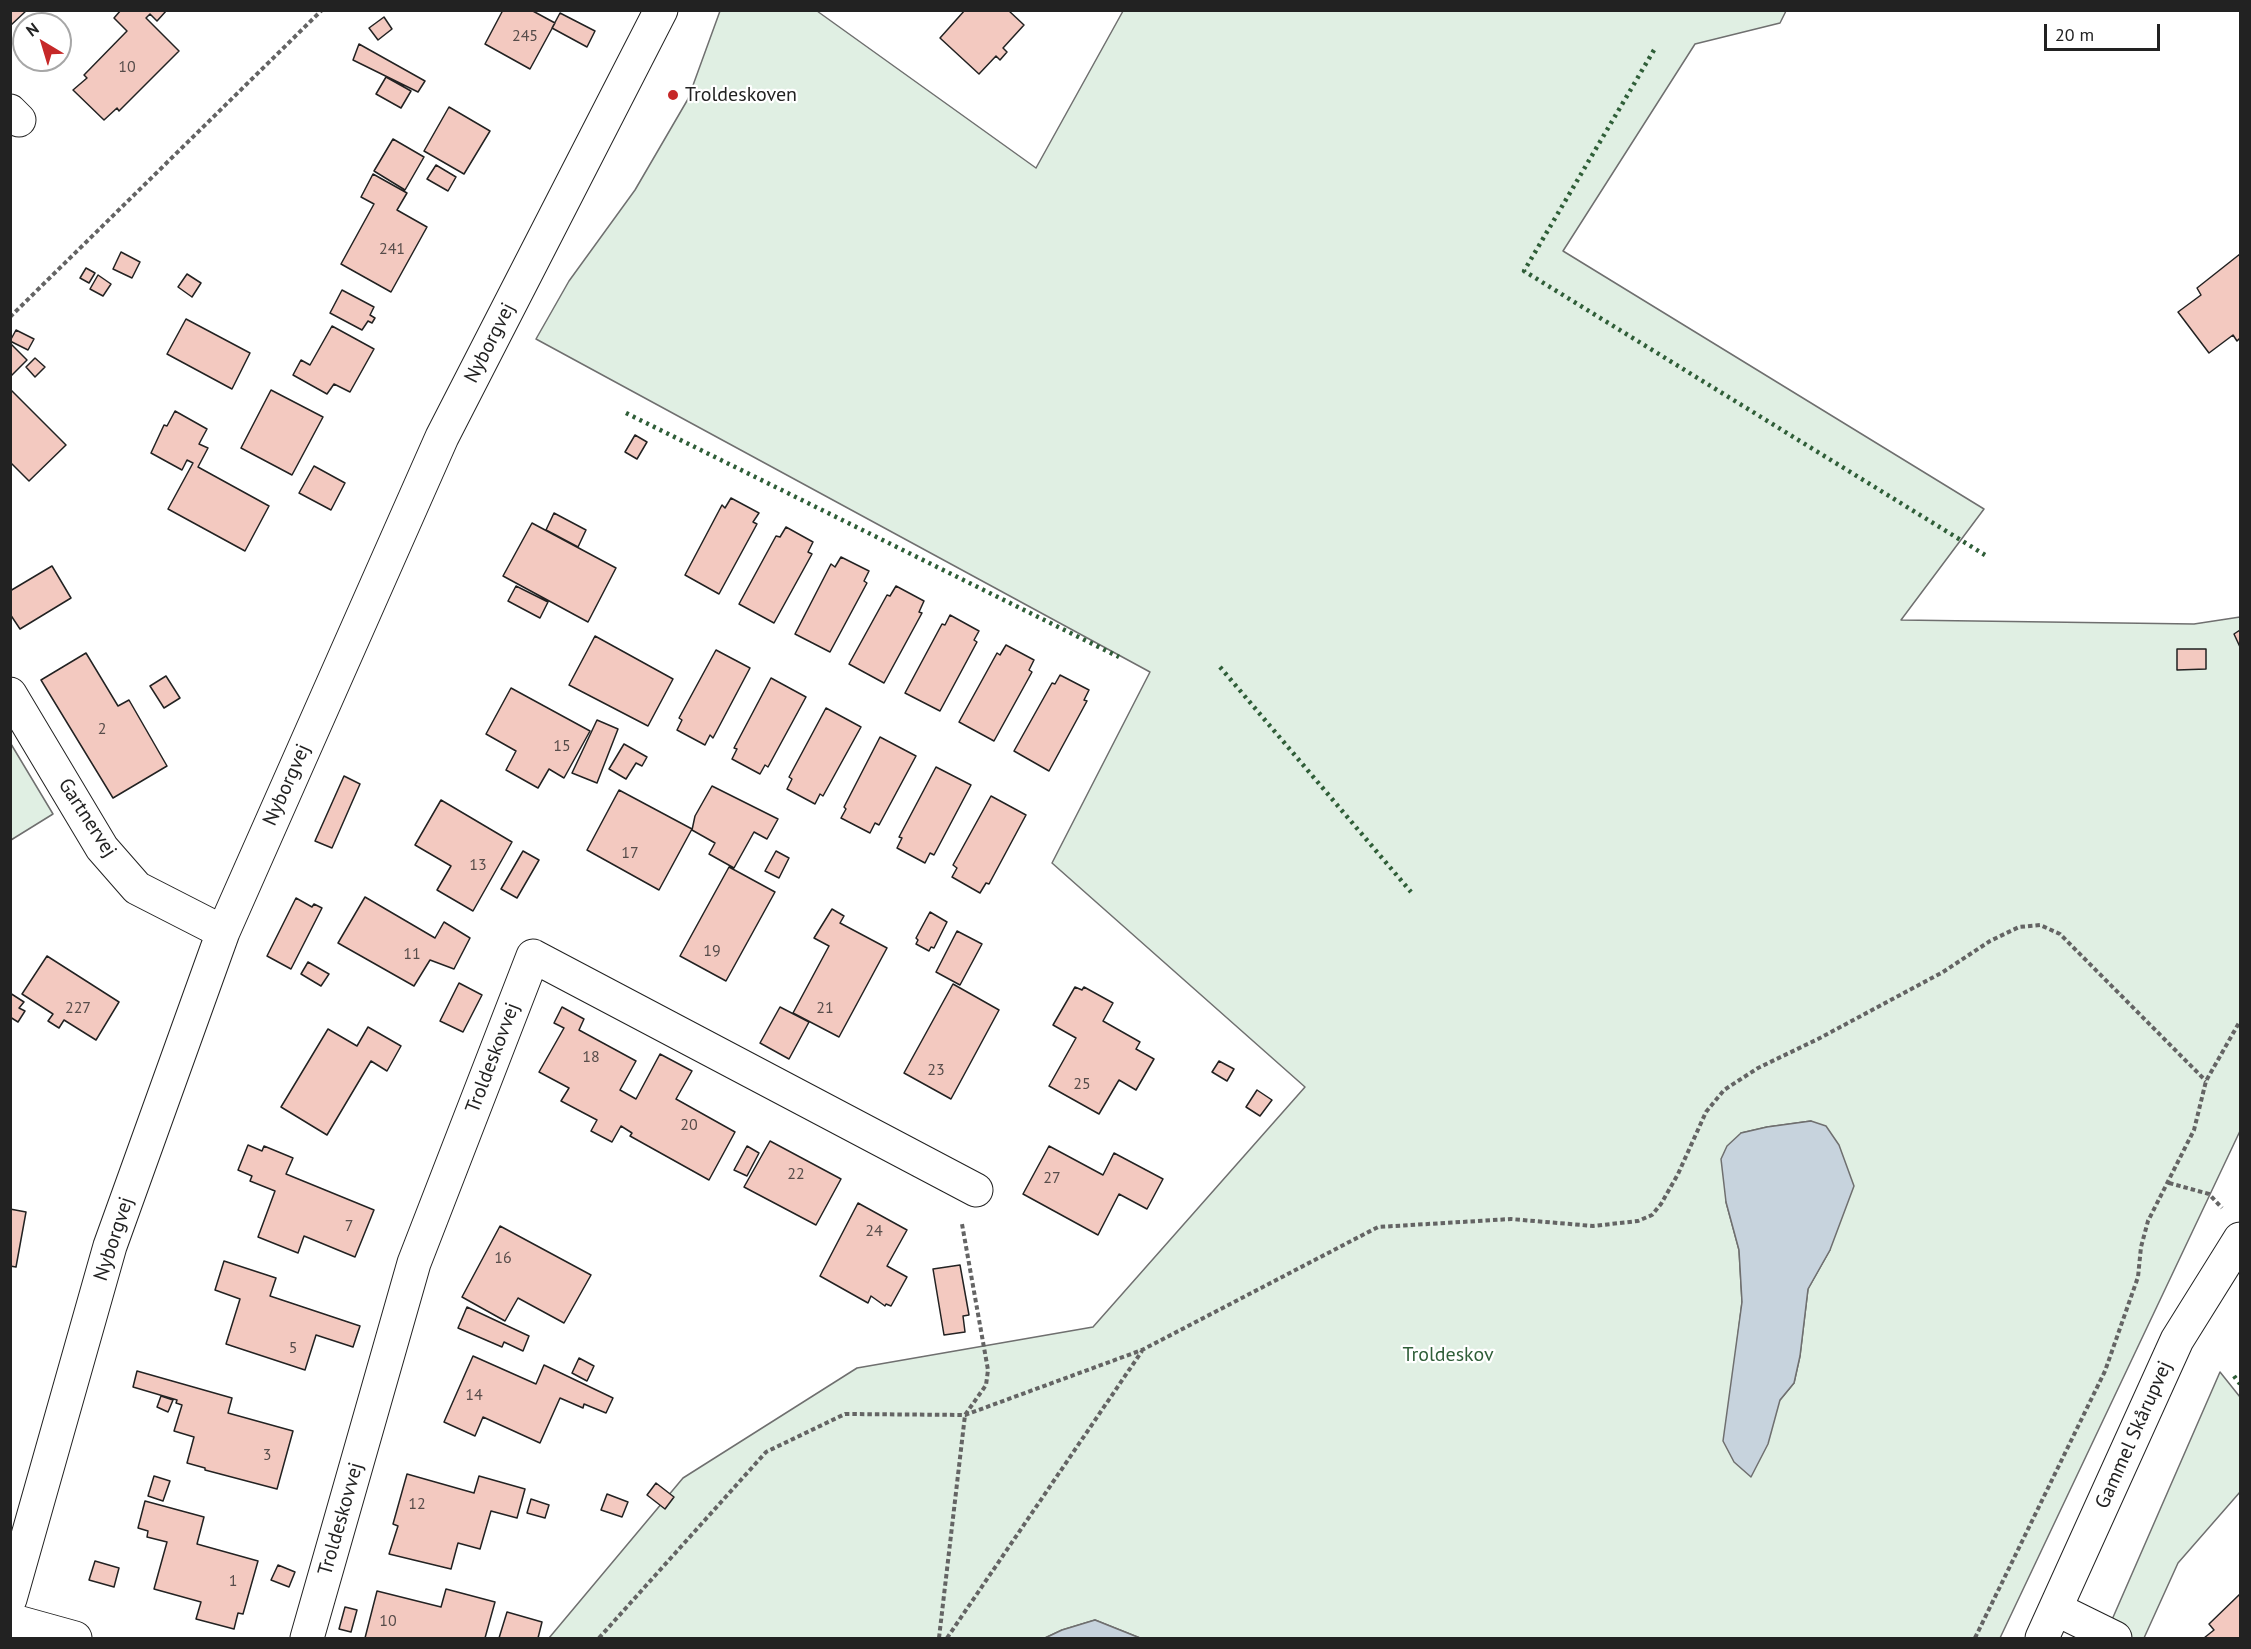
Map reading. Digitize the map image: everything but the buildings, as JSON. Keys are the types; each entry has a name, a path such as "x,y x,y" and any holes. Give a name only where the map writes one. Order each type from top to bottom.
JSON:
{"street":[{"name":"Nyborgvej","path":"10,1599 110,1246 223,932 442,437 661,10"},
{"name":"Gartnervej","path":"10,694 102,848 137,888 223,932"},
{"name":"Troldeskovvej","path":"307,1638 414,1263 533,956 976,1190"},
{"name":"Gammel Skårupvej","path":"2042,1638 2177,1340 2234,1226"},
{"path":"2056,1609 2115,1638"},
{"path":"10,1620 75,1638"}],"path":[{"path":"10,317 322,10"},
{"path":"599,1638 766,1452 845,1414 965,1415 1142,1350 1378,1227 1510,1219 1593,1226 1638,1221 1652,1215 1678,1174 1706,1112 1724,1090 1758,1068 1818,1039 1932,978 1990,941 2019,927 2040,926 2060,934 2206,1081"},
{"path":"1975,1638 2105,1371 2138,1277 2141,1247 2148,1221 2194,1130 2206,1081 2241,1021"},
{"path":"2169,1183 2209,1194 2234,1226"},
{"path":"939,1638 965,1415 986,1385 988,1370 961,1220 976,1190"},
{"path":"947,1638 1142,1350"}],"green space":[{"name":"Troldeskov","path":"720,11 817,11 1036,168 1123,11 1786,11 1780,23 1695,44 1563,251 1984,509 1901,620 2194,624 2240,617 2240,1131 2000,1638 1140,1638 1095,1620 1045,1638 549,1638 683,1478 857,1368 1093,1327 1305,1087 1052,863 1150,672 536,339 569,281 635,190 688,99","holes":["1811,1121 1830,1250 1808,1289 1800,1356 1794,1383 1780,1400 1736,1351 1742,1302 1739,1250 1726,1202 1741,1133"]},
{"path":"11,744 53,814 10,840"},
{"path":"2220,1372 2240,1397 2240,1492 2178,1563 2144,1638 2104,1638"}],"shaded area":[{"path":"1811,1121 1826,1126 1839,1145 1854,1186 1830,1250 1808,1289 1800,1356 1794,1383 1780,1400 1768,1444 1751,1477 1734,1462 1723,1441 1742,1302 1739,1250 1726,1202 1721,1159 1727,1146 1741,1133"},
{"path":"1095,1620 1140,1638 1045,1638 1062,1630"}],"hedge":[{"path":"1654,50 1524,271 1985,555"},
{"path":"626,413 1119,657"},
{"path":"1220,667 1411,892"},
{"path":"2234,1376 2240,1384"}],"place":[{"name":"Troldeskoven","path":"673,95"}]}
